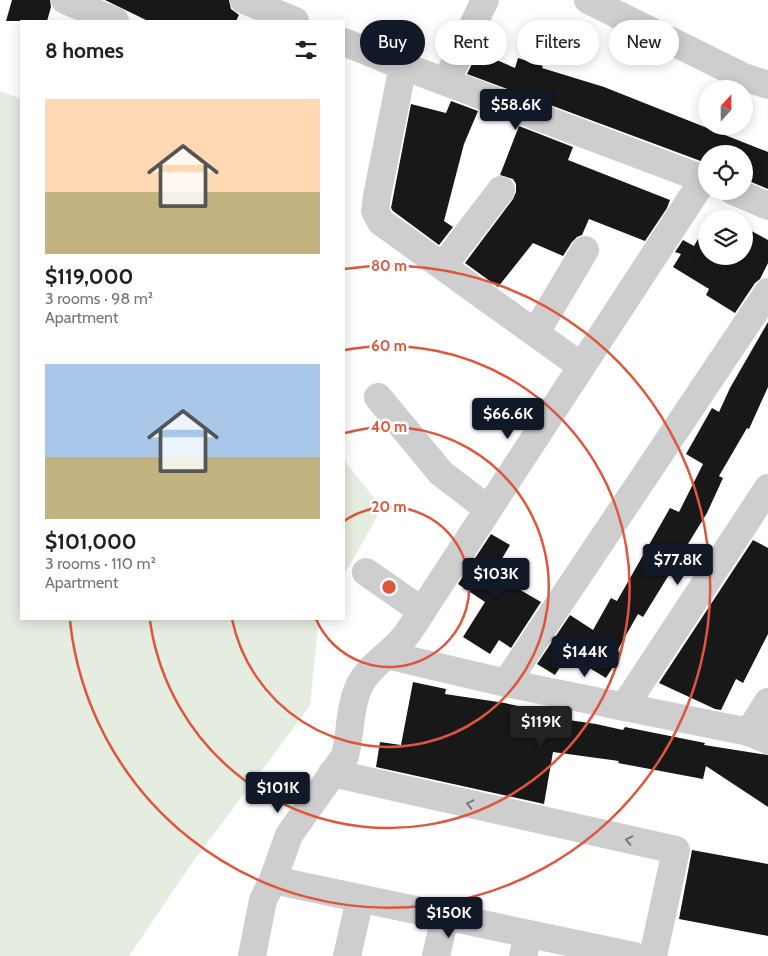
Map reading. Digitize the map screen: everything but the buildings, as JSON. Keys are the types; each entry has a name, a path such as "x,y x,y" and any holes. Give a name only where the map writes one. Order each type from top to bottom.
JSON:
{"street":[{"path":"65,0 113,20"},
{"path":"244,0 292,20"},
{"path":"446,82 485,0"},
{"path":"588,0 744,77 768,85"},
{"path":"345,42 698,176"},
{"path":"403,66 375,211 381,222 581,366"},
{"path":"443,266 501,190"},
{"path":"252,956 263,900 273,880 289,835 345,756 348,745 350,716 359,686 368,671 387,656 403,639 698,190"},
{"path":"753,199 768,206"},
{"path":"536,332 585,250"},
{"path":"506,683 768,292"},
{"path":"378,397 441,473 488,509"},
{"path":"624,707 768,488"},
{"path":"366,572 422,611"},
{"path":"387,656 759,736 768,702"},
{"path":"332,773 676,850 653,956"},
{"path":"273,880 445,917 526,945 634,956"},
{"path":"348,956 360,899"},
{"path":"436,956 445,917"}],"shaded area":[{"path":"0,91 20,99 20,620 319,620 310,706 192,863 129,956 0,956"},
{"path":"345,461 382,508 345,573"}]}
